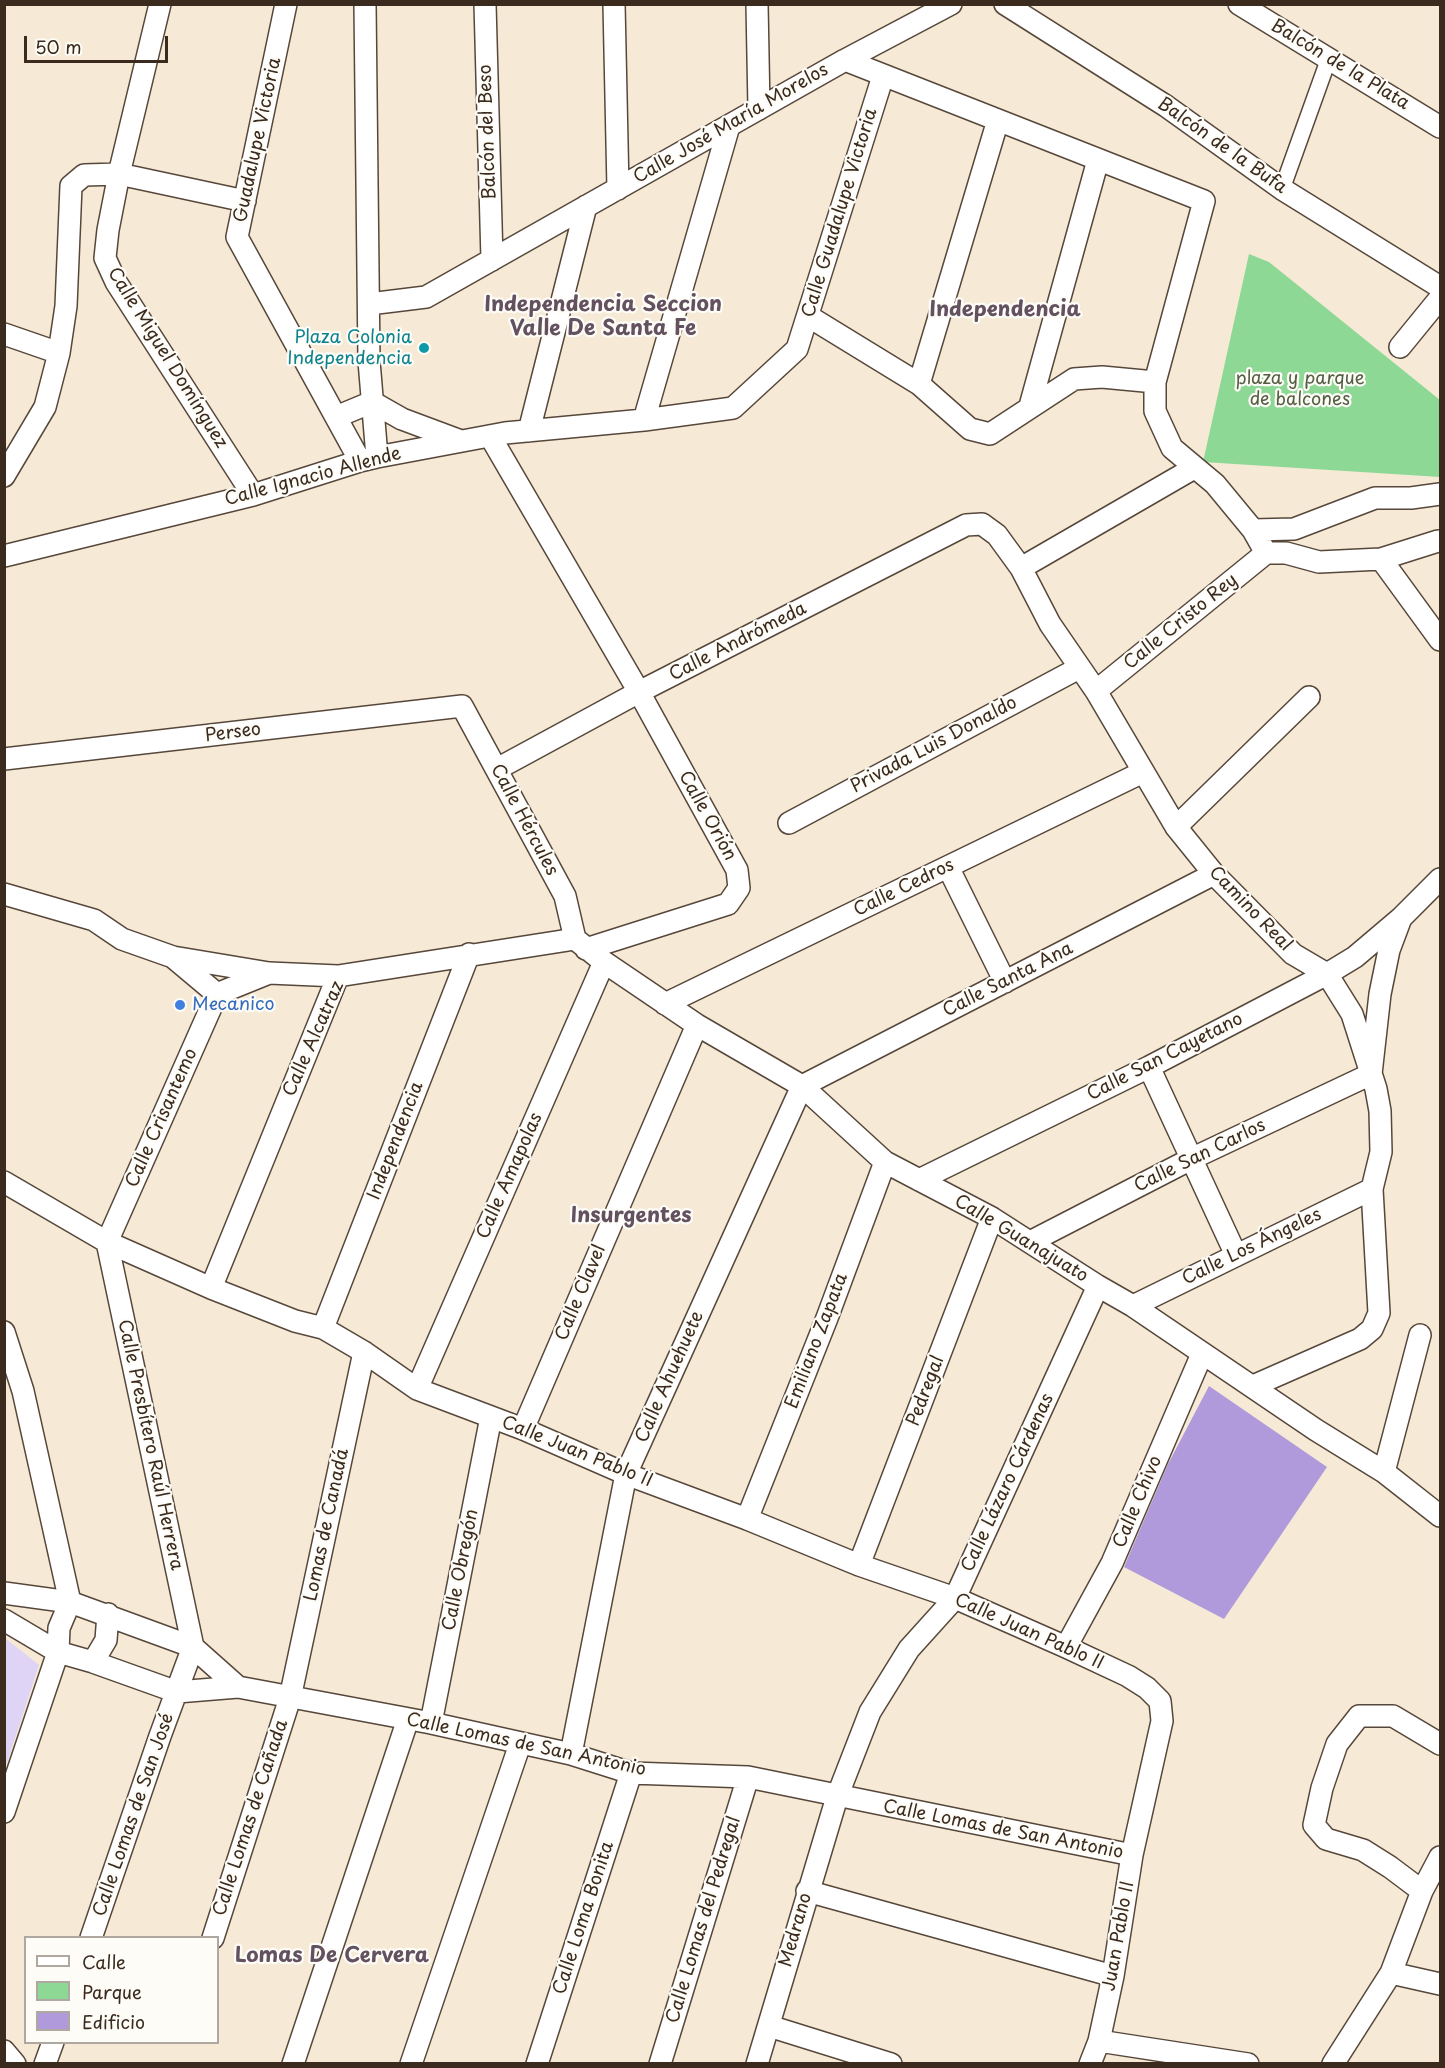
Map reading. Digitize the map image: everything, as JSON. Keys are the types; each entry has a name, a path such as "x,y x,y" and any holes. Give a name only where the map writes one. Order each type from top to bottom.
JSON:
{"street":[{"name":"Calle Miguel Domínguez","path":"160,4 119,174 105,258 116,282 253,495"},
{"name":"Guadalupe Victoria","path":"286,4 237,237 336,417 369,459"},
{"path":"365,4 369,361 372,402 369,459"},
{"name":"Balcón del Beso","path":"485,4 492,260"},
{"path":"614,4 618,189"},
{"path":"757,4 759,109"},
{"path":"845,60 951,4"},
{"name":"Balcón de la Bufa","path":"1005,4 1166,106 1282,189 1440,287"},
{"name":"Balcón de la Plata","path":"1239,4 1440,127"},
{"path":"1282,189 1329,58"},
{"name":"Calle José María Morelos","path":"369,304 426,297 845,60 1204,201 1155,382"},
{"name":"Calle Guadalupe Victoria","path":"733,408 797,349 883,76"},
{"path":"919,384 998,120"},
{"path":"644,420 729,126"},
{"path":"1030,406 1098,160"},
{"path":"4,476 45,406 59,353 66,306 71,186 84,175 119,174 244,201"},
{"path":"529,431 586,206"},
{"path":"1400,347 1440,298"},
{"path":"808,316 919,384 970,429 990,434 1074,379 1102,377 1155,382 1155,411 1172,448 1215,484 1252,530 1266,553 1286,553 1320,561 1381,559 1438,541"},
{"path":"4,334 59,353"},
{"path":"336,417 372,402"},
{"path":"372,402 402,419 461,441"},
{"name":"Calle Ignacio Allende","path":"4,556 253,495 369,459 490,436 733,408"},
{"name":"Calle Orión","path":"490,436 639,692 737,870 739,888 728,904 580,944"},
{"path":"1021,568 1194,468"},
{"path":"1252,530 1294,529 1376,498 1411,498 1440,494"},
{"name":"Calle Andrómeda","path":"497,769 639,692 966,525 982,524"},
{"name":"Camino Real","path":"982,524 997,535 1021,568 1050,624 1096,691 1176,827 1214,874 1293,954 1327,974 1352,1014 1371,1074 1380,1111 1381,1152 1372,1189 1379,1313 1372,1329 1360,1339 1253,1386"},
{"name":"Calle Cristo Rey","path":"1096,691 1266,553"},
{"path":"1381,559 1440,640"},
{"name":"Privada Luis Donaldo","path":"789,823 1079,668"},
{"path":"1176,827 1309,697"},
{"name":"Calle Hércules","path":"462,706 565,896 580,944"},
{"name":"Perseo","path":"4,759 462,706"},
{"name":"Calle Cedros","path":"665,1004 1143,772"},
{"path":"948,867 1005,982"},
{"name":"Calle Santa Ana","path":"802,1086 1214,874"},
{"name":"Calle San Cayetano","path":"919,1180 1149,1067 1327,974 1355,957 1401,918 1440,879"},
{"path":"4,894 94,920 122,939 173,957 269,973 338,976"},
{"name":"Calle San Cayetano","path":"1371,1074 1382,983 1389,950 1401,918"},
{"name":"Calle Alcatraz","path":"211,1288 338,976 469,954 580,944"},
{"name":"Calle Guanajuato","path":"580,944 604,963 697,1025 802,1086 885,1162 992,1218 1133,1306 1316,1430 1384,1472 1440,1516"},
{"name":"Independencia","path":"323,1328 469,954"},
{"path":"173,957 217,994 269,973"},
{"name":"Calle Amapolas","path":"417,1389 604,963"},
{"name":"Calle Crisantemo","path":"107,1242 217,994"},
{"name":"Calle Clavel","path":"523,1429 697,1025"},
{"path":"1149,1067 1236,1255"},
{"name":"Calle San Carlos","path":"1030,1242 1191,1159 1371,1074"},
{"name":"Calle Ahuehuete","path":"571,1754 626,1474 802,1086"},
{"name":"Emiliano Zapata","path":"747,1519 827,1318 885,1162"},
{"name":"Calle Juan Pablo II","path":"4,1182 107,1242 211,1288 295,1321 323,1328 364,1352 417,1389 523,1429 626,1474 747,1519 859,1565 955,1598 1128,1676 1147,1688 1160,1701"},
{"name":"Calle Los Ángeles","path":"1133,1306 1372,1189"},
{"name":"Pedregal","path":"859,1565 992,1218"},
{"name":"Calle Presbítero Raúl Herrera","path":"107,1242 193,1647"},
{"name":"Calle Lázaro Cárdenas","path":"837,1797 870,1712 909,1649 955,1598 1098,1286"},
{"path":"4,1332 14,1393 70,1602 59,1628 58,1652 4,1812"},
{"path":"1384,1472 1420,1335"},
{"name":"Lomas de Canadá","path":"290,1698 364,1352"},
{"name":"Calle Chivo","path":"1066,1647 1112,1563 1202,1354"},
{"name":"Calle Obregón","path":"431,1723 491,1417"},
{"name":"Calle Lomas de San Antonio","path":"4,1593 70,1602 193,1647 238,1687"},
{"path":"93,1662 106,1640 108,1614"},
{"name":"Calle Lomas de San Antonio","path":"4,1620 58,1652 177,1692 238,1687 431,1723 571,1754 632,1773 748,1778 1132,1855"},
{"name":"Calle Lomas de San José","path":"92,1936 193,1647"},
{"name":"Calle Lomas de Cañada","path":"214,1936 290,1698"},
{"name":"Juan Pablo II","path":"1093,2057 1113,1976 1132,1855 1162,1721 1160,1701"},
{"path":"1422,1891 1363,1850 1326,1839 1314,1825 1322,1788 1338,1744 1359,1716 1393,1716 1440,1744"},
{"path":"293,2064 408,1719"},
{"path":"411,2064 520,1744"},
{"name":"Calle Loma Bonita","path":"537,2064 632,1773"},
{"name":"Calle Lomas del Pedregal","path":"660,2064 748,1778"},
{"name":"Medrano","path":"757,2064 837,1797"},
{"path":"1333,2064 1390,1973 1422,1891 1440,1857"},
{"path":"807,1891 1113,1976"},
{"path":"1390,1973 1440,1984"},
{"path":"769,2026 891,2064"},
{"path":"45,2064 53,2044"},
{"path":"4,2052 15,2064"},
{"path":"1093,2057 1248,2064"}],"shaded area":[{"path":"5,1638 39,1665 5,1769"}],"green space":[{"name":"plaza y parque de balcones","path":"1249,254 1269,262 1440,400 1440,477 1203,462"}],"building":[{"path":"1209,1386 1327,1467 1224,1619 1124,1567 1168,1464"}],"place":[{"name":"Plaza Colonia Independencia","path":"424,348"},
{"name":"Mecanico","path":"180,1005"}],"district":[{"name":"Independencia","path":"1005,310"},
{"name":"Independencia Seccion Valle De Santa Fe","path":"603,317"},
{"name":"Insurgentes","path":"631,1216"},
{"name":"Lomas De Cervera","path":"332,1956"}]}
